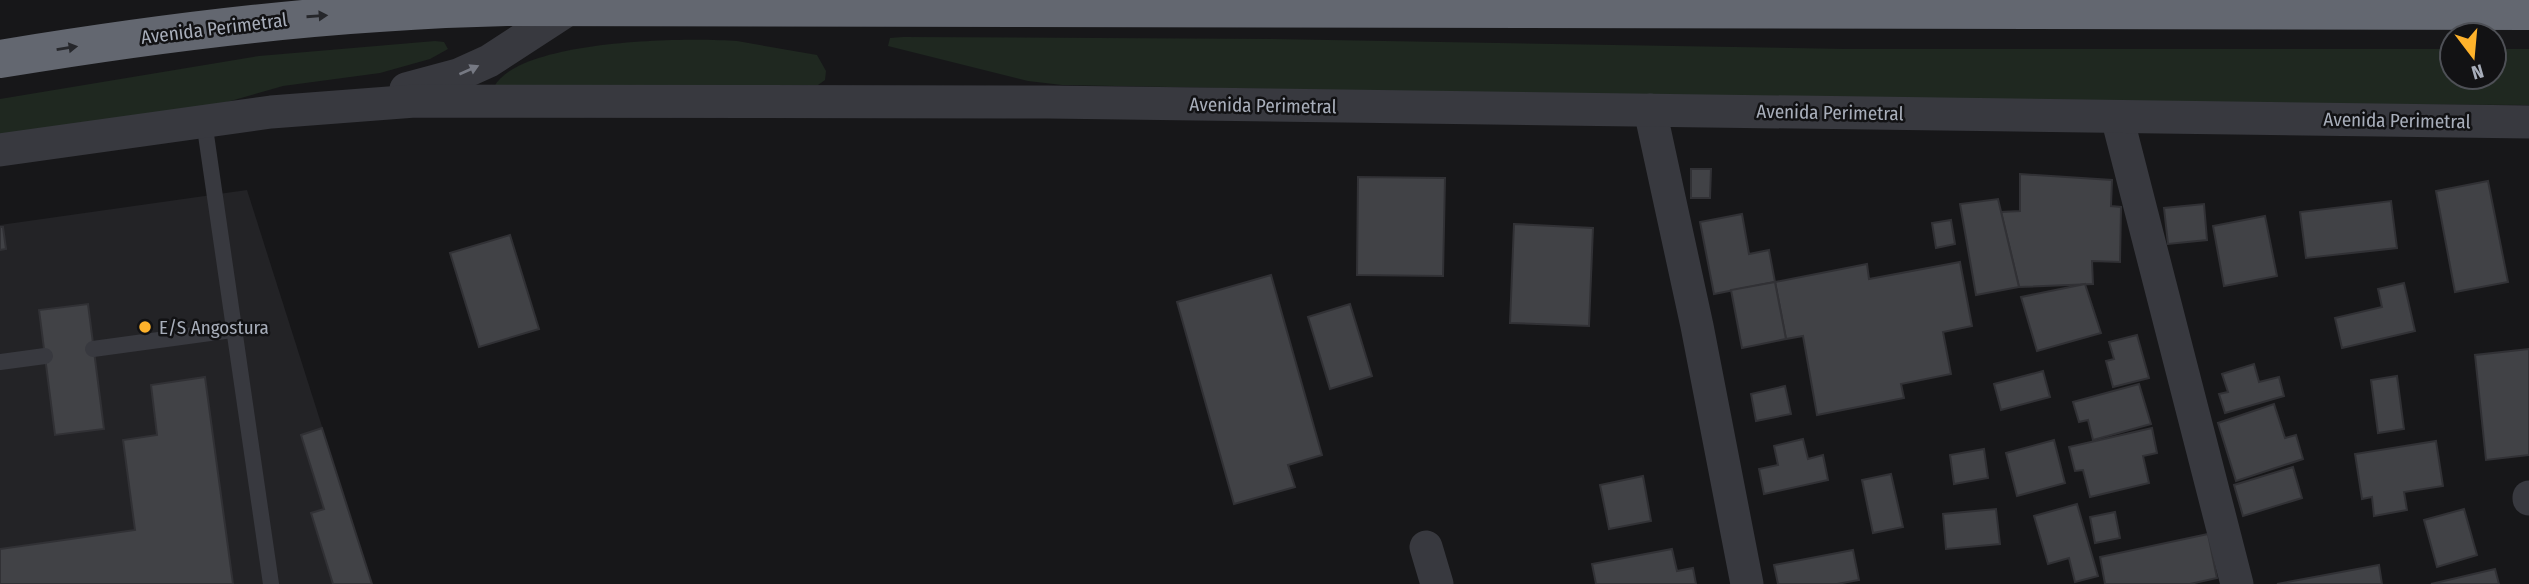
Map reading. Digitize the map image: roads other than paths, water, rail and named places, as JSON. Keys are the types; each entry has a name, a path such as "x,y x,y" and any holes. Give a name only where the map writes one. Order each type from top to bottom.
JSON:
{"highway":[{"name":"Avenida Perimetral","path":"0,59 169,32 409,9 572,7 2529,11"}],"street":[{"path":"357,103 468,70 489,61 572,7"},
{"name":"Avenida Perimetral","path":"0,150 204,121 357,103 415,101 1034,102 2529,122"},
{"path":"1650,110 1697,326 1747,584"},
{"path":"2117,117 2237,584"},
{"path":"1426,547 1437,584"}],"lane":[{"path":"204,121 232,330 271,584"},
{"path":"93,349 232,330"},
{"path":"0,362 45,356"}],"place":[{"name":"E/S Angostura","path":"145,327"}]}
